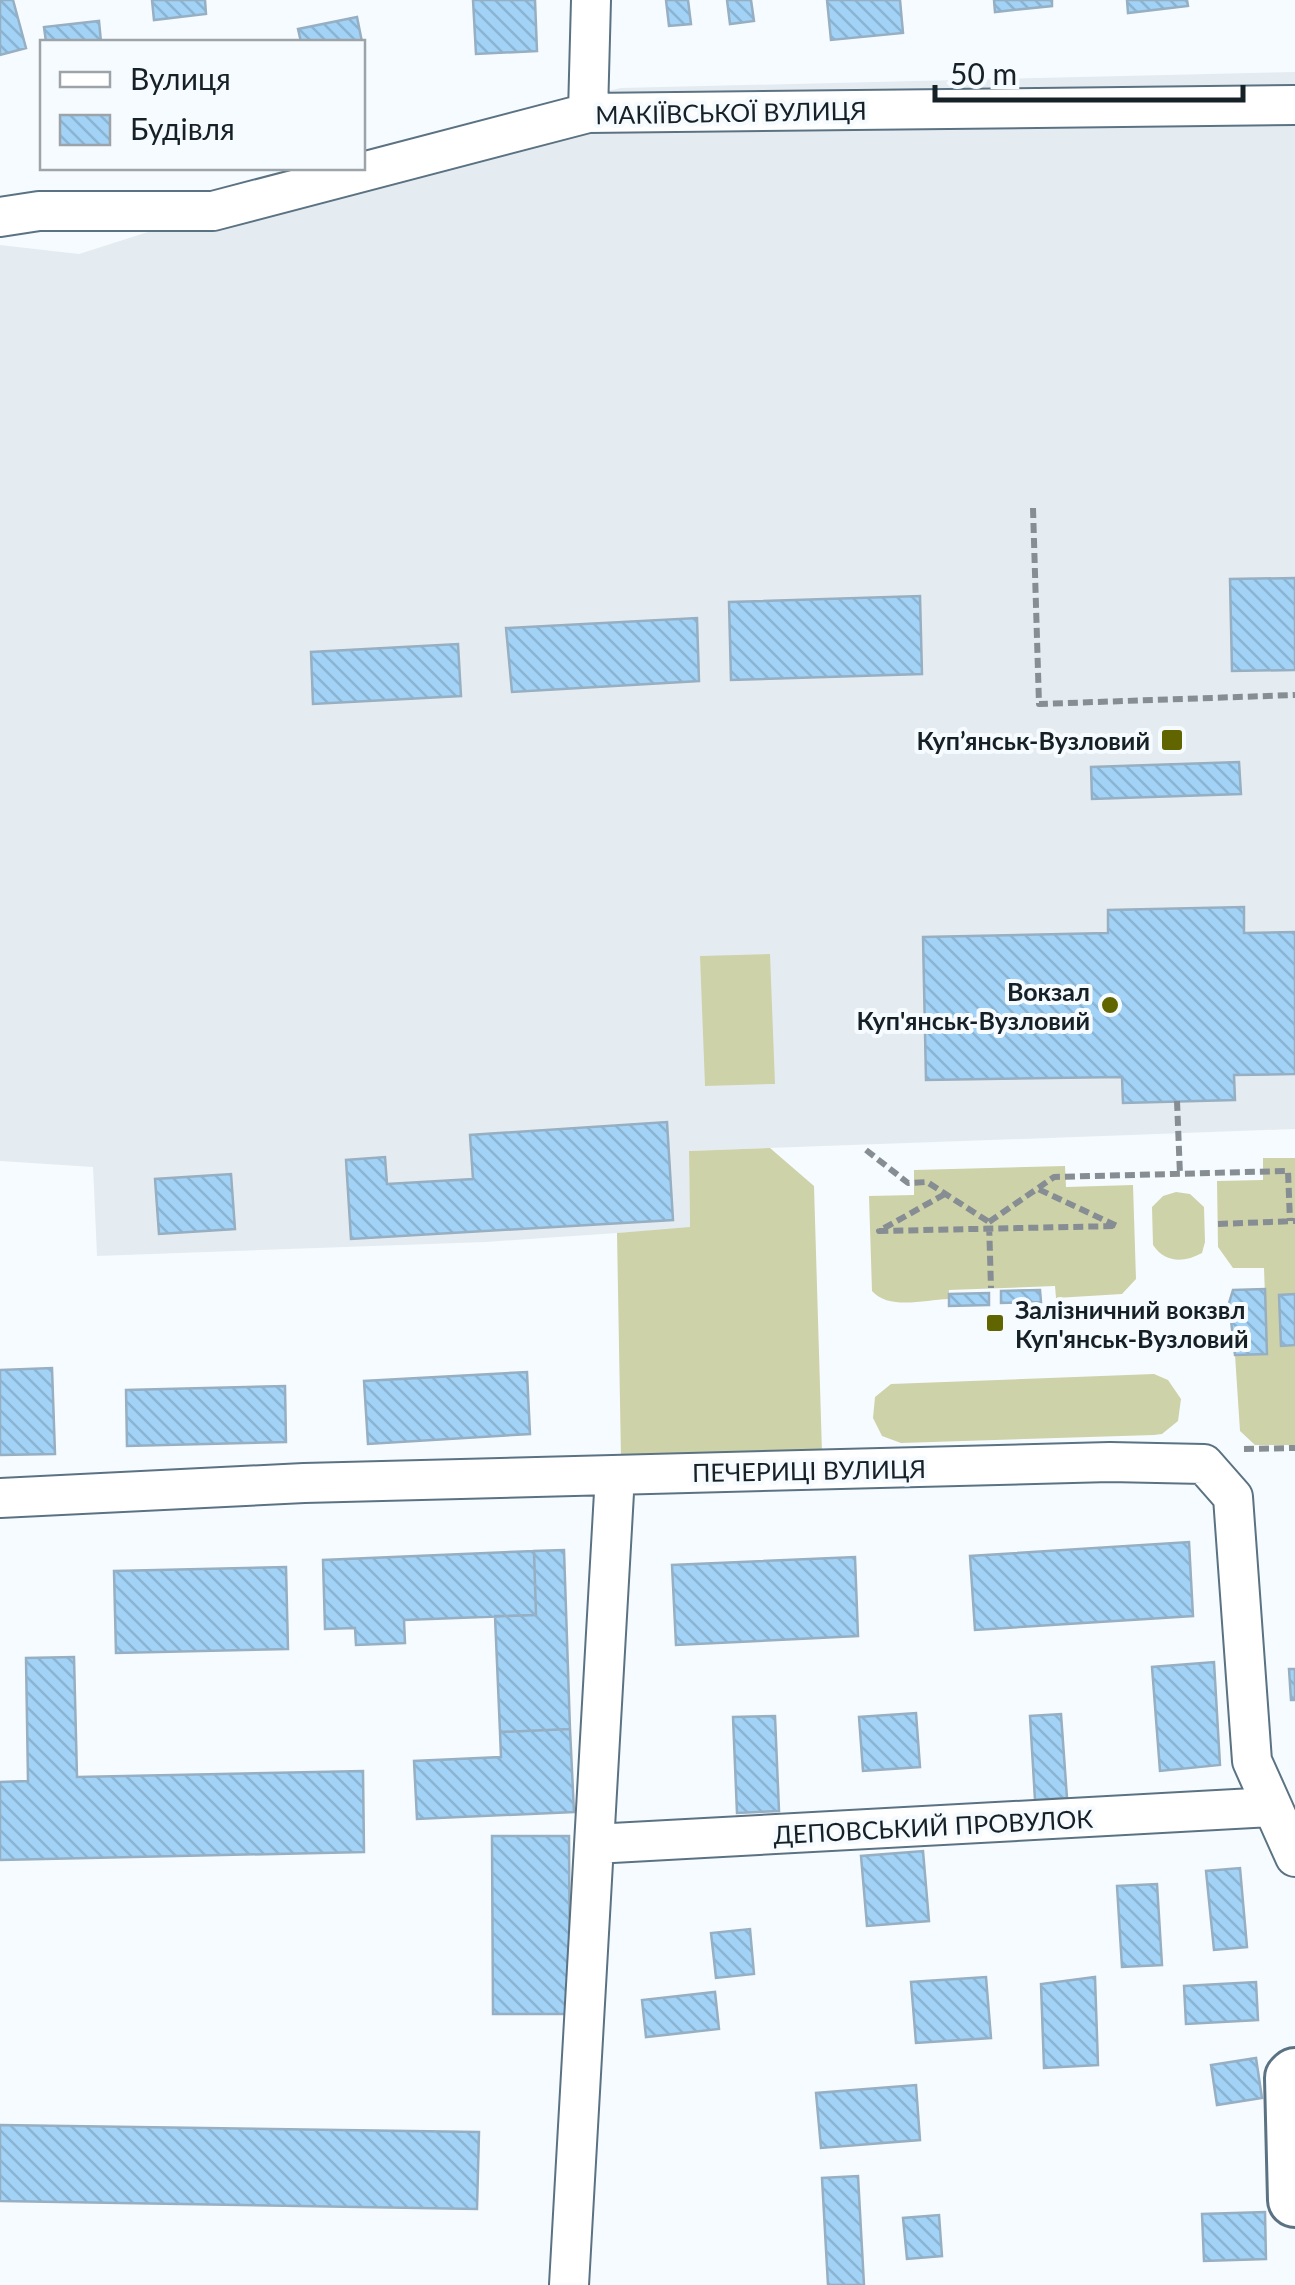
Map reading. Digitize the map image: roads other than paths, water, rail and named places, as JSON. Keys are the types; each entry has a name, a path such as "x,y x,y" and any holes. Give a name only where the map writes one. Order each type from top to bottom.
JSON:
{"street":[{"path":"588,113 590,0"},
{"name":"МАКІЇВСЬКОЇ ВУЛИЦЯ","path":"0,217 39,211 213,211 588,113 1295,105"},
{"name":"ПЕЧЕРИЦІ ВУЛИЦЯ","path":"0,1498 304,1483 1110,1462 1204,1464 1233,1497 1252,1761 1295,1857"},
{"path":"569,2285 615,1475"},
{"name":"ДЕПОВСЬКИЙ ПРОВУЛОК","path":"594,1844 1272,1807"},
{"path":"1295,2075 1295,2200"}],"place":[{"name":"Куп’янськ-Вузловий","path":"1172,740"},
{"name":"Вокзал Куп'янськ-Вузловий","path":"1110,1005"},
{"name":"Залізничний вокзвл Куп'янськ-Вузловий","path":"995,1323"}]}
